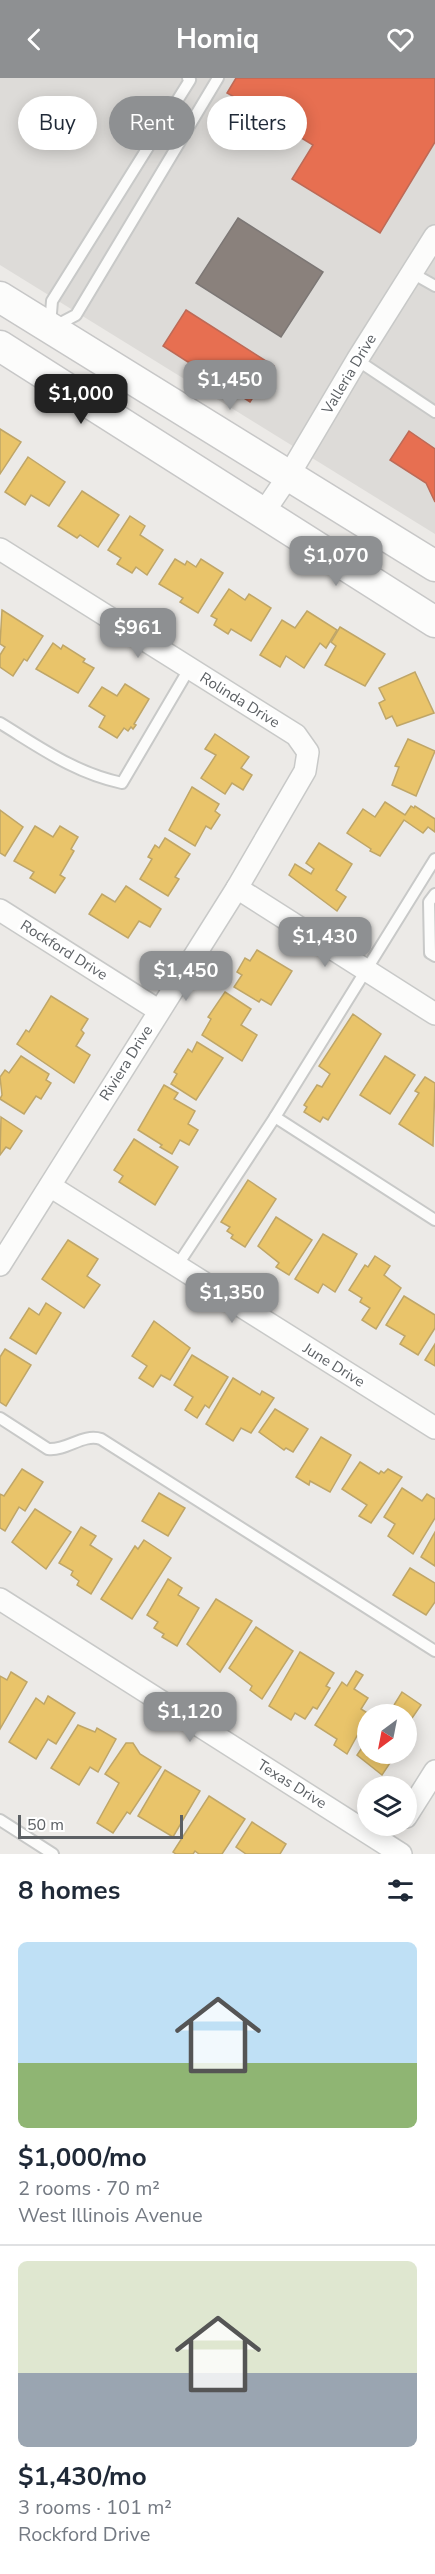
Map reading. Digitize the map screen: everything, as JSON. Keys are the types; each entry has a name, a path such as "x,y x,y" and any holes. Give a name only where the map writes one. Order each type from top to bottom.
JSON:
{"main road":[{"path":"0,297 435,566"},
{"path":"27,363 49,328"},
{"path":"0,346 435,622"}],"street":[{"name":"Valleria Drive","path":"264,512 435,236"},
{"name":"Rolinda Drive","path":"0,549 296,735"},
{"name":"Riviera Drive","path":"0,1265 158,1010 237,888 304,771 308,752 296,735"},
{"path":"237,888 435,1014"},
{"name":"Rockford Drive","path":"0,910 158,1010"},
{"name":"June Drive","path":"50,1186 435,1428"},
{"name":"Texas Drive","path":"0,1599 391,1851"},
{"path":"417,1800 435,1771"},
{"path":"391,1851 397,1836"}],"lane":[{"path":"49,328 52,301 190,80 188,78"},
{"path":"49,328 76,315 218,78"},
{"path":"412,273 435,286"},
{"path":"357,360 435,412"},
{"path":"0,723 69,765 94,777 122,783 189,669"},
{"path":"177,1266 275,1117 364,970 435,860"},
{"path":"435,894 429,902 430,952 435,956"},
{"path":"275,1117 435,1220"},
{"path":"0,1418 48,1449 57,1450 93,1436 101,1439 435,1651"},
{"path":"0,1820 53,1854"}],"shaded area":[{"path":"0,78 435,78 435,534 0,265"}],"building: Homes":[{"path":"0,429 21,442 0,474"},
{"path":"28,457 65,482 49,506 31,495 25,505 5,492"},
{"path":"82,491 119,515 98,547 80,535 77,538 58,526"},
{"path":"130,516 145,526 140,535 163,550 147,575 136,567 132,573 117,564 121,558 108,550"},
{"path":"175,559 185,565 187,561 196,567 201,559 223,573 198,613 180,602 183,598 159,584"},
{"path":"229,589 245,600 249,594 271,608 251,641 231,629 228,634 214,625 217,619 211,616"},
{"path":"2,610 43,636 27,661 24,659 13,676 0,667 0,655 5,647 0,644"},
{"path":"307,611 337,630 326,648 320,643 304,668 286,656 280,667 260,655 282,620 295,628"},
{"path":"340,627 385,654 365,686 325,665 336,646 331,642"},
{"path":"53,643 61,649 63,645 85,659 83,662 94,668 78,693 36,669"},
{"path":"415,672 434,713 397,726 392,716 386,719 379,703 385,700 379,688"},
{"path":"125,684 149,699 133,729 131,727 128,731 124,728 117,738 99,727 105,716 89,706 102,687 117,696"},
{"path":"215,734 249,757 241,768 252,775 243,790 232,783 225,794 201,778 216,755 205,749"},
{"path":"408,739 435,751 416,796 392,785 399,767 395,766"},
{"path":"192,787 219,804 215,811 220,815 211,829 206,826 195,846 169,830"},
{"path":"385,802 405,815 411,806 414,808 415,806 435,819 435,832 428,827 423,833 404,820 380,856 370,851 371,849 347,833 363,809 375,817"},
{"path":"0,810 23,827 5,856 0,853"},
{"path":"35,826 53,837 60,826 78,837 71,849 74,851 60,875 65,878 55,893 30,878 34,872 14,861"},
{"path":"165,838 190,854 175,877 179,879 168,896 140,879 152,859 148,857 155,845 159,848"},
{"path":"319,843 352,864 336,890 346,897 337,911 289,875 295,864 311,874 314,869 306,863"},
{"path":"126,886 161,909 150,927 139,921 128,938 89,914 102,894 115,902"},
{"path":"257,950 292,971 271,1005 261,999 259,1002 234,987 242,975 237,972 245,958 250,961"},
{"path":"225,992 251,1009 241,1025 257,1035 242,1061 202,1035 211,1019 208,1017"},
{"path":"51,996 88,1019 81,1030 84,1033 76,1046 90,1055 74,1083 17,1044 26,1030 29,1032"},
{"path":"353,1014 381,1034 328,1120 323,1117 320,1122 304,1112 307,1107 304,1105 317,1085 322,1087 330,1074 319,1066"},
{"path":"197,1042 223,1058 196,1100 171,1084 177,1074 174,1072 188,1049 192,1052"},
{"path":"21,1056 49,1074 46,1080 51,1083 41,1099 36,1096 24,1114 0,1099 2,1095 0,1077 5,1070 9,1073"},
{"path":"385,1056 415,1075 390,1114 360,1095"},
{"path":"425,1077 435,1083 433,1146 399,1124 419,1093 415,1091"},
{"path":"164,1085 178,1093 174,1099 195,1111 188,1124 198,1130 189,1145 180,1140 172,1154 138,1130"},
{"path":"1,1117 22,1131 10,1149 6,1147 0,1155"},
{"path":"134,1139 178,1167 155,1205 119,1182 123,1176 114,1170"},
{"path":"248,1180 276,1199 245,1247 231,1238 233,1235 227,1231 230,1227 221,1222"},
{"path":"276,1217 312,1240 289,1275 276,1267 279,1263 258,1246"},
{"path":"323,1234 357,1254 335,1292 323,1284 318,1293 295,1279"},
{"path":"68,1240 98,1259 87,1276 100,1285 84,1308 42,1279"},
{"path":"375,1256 390,1266 384,1275 401,1288 376,1329 362,1320 370,1308 360,1302 362,1298 349,1290 365,1265 368,1267"},
{"path":"404,1296 435,1315 435,1328 418,1355 400,1344 405,1336 386,1325"},
{"path":"46,1303 61,1313 36,1354 10,1338 29,1308 39,1315"},
{"path":"154,1321 190,1348 170,1380 161,1375 153,1387 139,1378 147,1366 132,1356"},
{"path":"435,1344 435,1366 425,1360"},
{"path":"5,1349 31,1365 6,1406 0,1402 0,1357"},
{"path":"192,1355 228,1377 209,1408 205,1405 197,1418 185,1410 193,1397 174,1385"},
{"path":"233,1378 260,1395 262,1391 274,1398 251,1433 241,1428 233,1441 206,1424"},
{"path":"275,1409 308,1429 293,1452 286,1448 284,1450 259,1432"},
{"path":"321,1437 351,1455 330,1492 310,1481 309,1485 296,1477"},
{"path":"360,1462 379,1474 388,1469 402,1477 371,1523 359,1516 367,1505 342,1489"},
{"path":"22,1469 43,1482 25,1511 19,1507 5,1531 0,1528 0,1494 4,1496"},
{"path":"402,1488 422,1501 427,1494 435,1499 435,1518 413,1554 388,1536 395,1524 384,1517"},
{"path":"159,1493 185,1508 168,1536 142,1521"},
{"path":"35,1509 71,1532 46,1569 12,1542"},
{"path":"81,1527 96,1536 90,1545 112,1559 91,1594 77,1585 79,1581 71,1575 73,1571 59,1563"},
{"path":"435,1532 435,1566 421,1557"},
{"path":"144,1540 171,1558 132,1619 101,1599 135,1546 138,1549"},
{"path":"410,1568 435,1583 435,1602 426,1615 393,1595"},
{"path":"168,1579 182,1588 178,1595 199,1608 177,1646 162,1637 164,1634 154,1628 158,1622 147,1615"},
{"path":"216,1599 252,1621 220,1672 187,1644"},
{"path":"256,1627 293,1651 262,1699 250,1690 252,1686 229,1668"},
{"path":"300,1652 334,1673 326,1686 330,1688 317,1709 313,1707 305,1719 295,1713 291,1720 269,1706"},
{"path":"356,1671 363,1675 354,1689 368,1698 364,1704 357,1704 357,1736 347,1754 334,1745 337,1739 315,1725 342,1682 347,1686"},
{"path":"11,1672 27,1682 0,1729 0,1676 7,1680"},
{"path":"402,1692 421,1705 417,1711 417,1704 395,1704"},
{"path":"48,1696 75,1713 56,1744 48,1739 36,1759 9,1742 36,1698 44,1704"},
{"path":"78,1725 95,1732 97,1728 116,1739 98,1772 90,1767 79,1785 51,1768"},
{"path":"126,1743 133,1743 140,1754 161,1767 130,1814 127,1812 113,1833 97,1823 119,1783 105,1774"},
{"path":"368,1764 389,1764 382,1775"},
{"path":"165,1770 200,1791 173,1837 138,1816"},
{"path":"209,1796 245,1819 222,1854 199,1854 195,1851 193,1854 176,1854 173,1852"},
{"path":"252,1822 286,1844 280,1854 246,1854 236,1847"}],"building: Shops":[{"path":"236,78 435,78 435,142 380,233 292,179 313,145 307,141 307,96 232,96 227,93"},
{"path":"186,310 274,366 250,402 163,346"},
{"path":"409,431 435,449 435,502 426,483 390,460"}],"building: Industry":[{"path":"238,218 323,272 281,337 196,283"}]}
